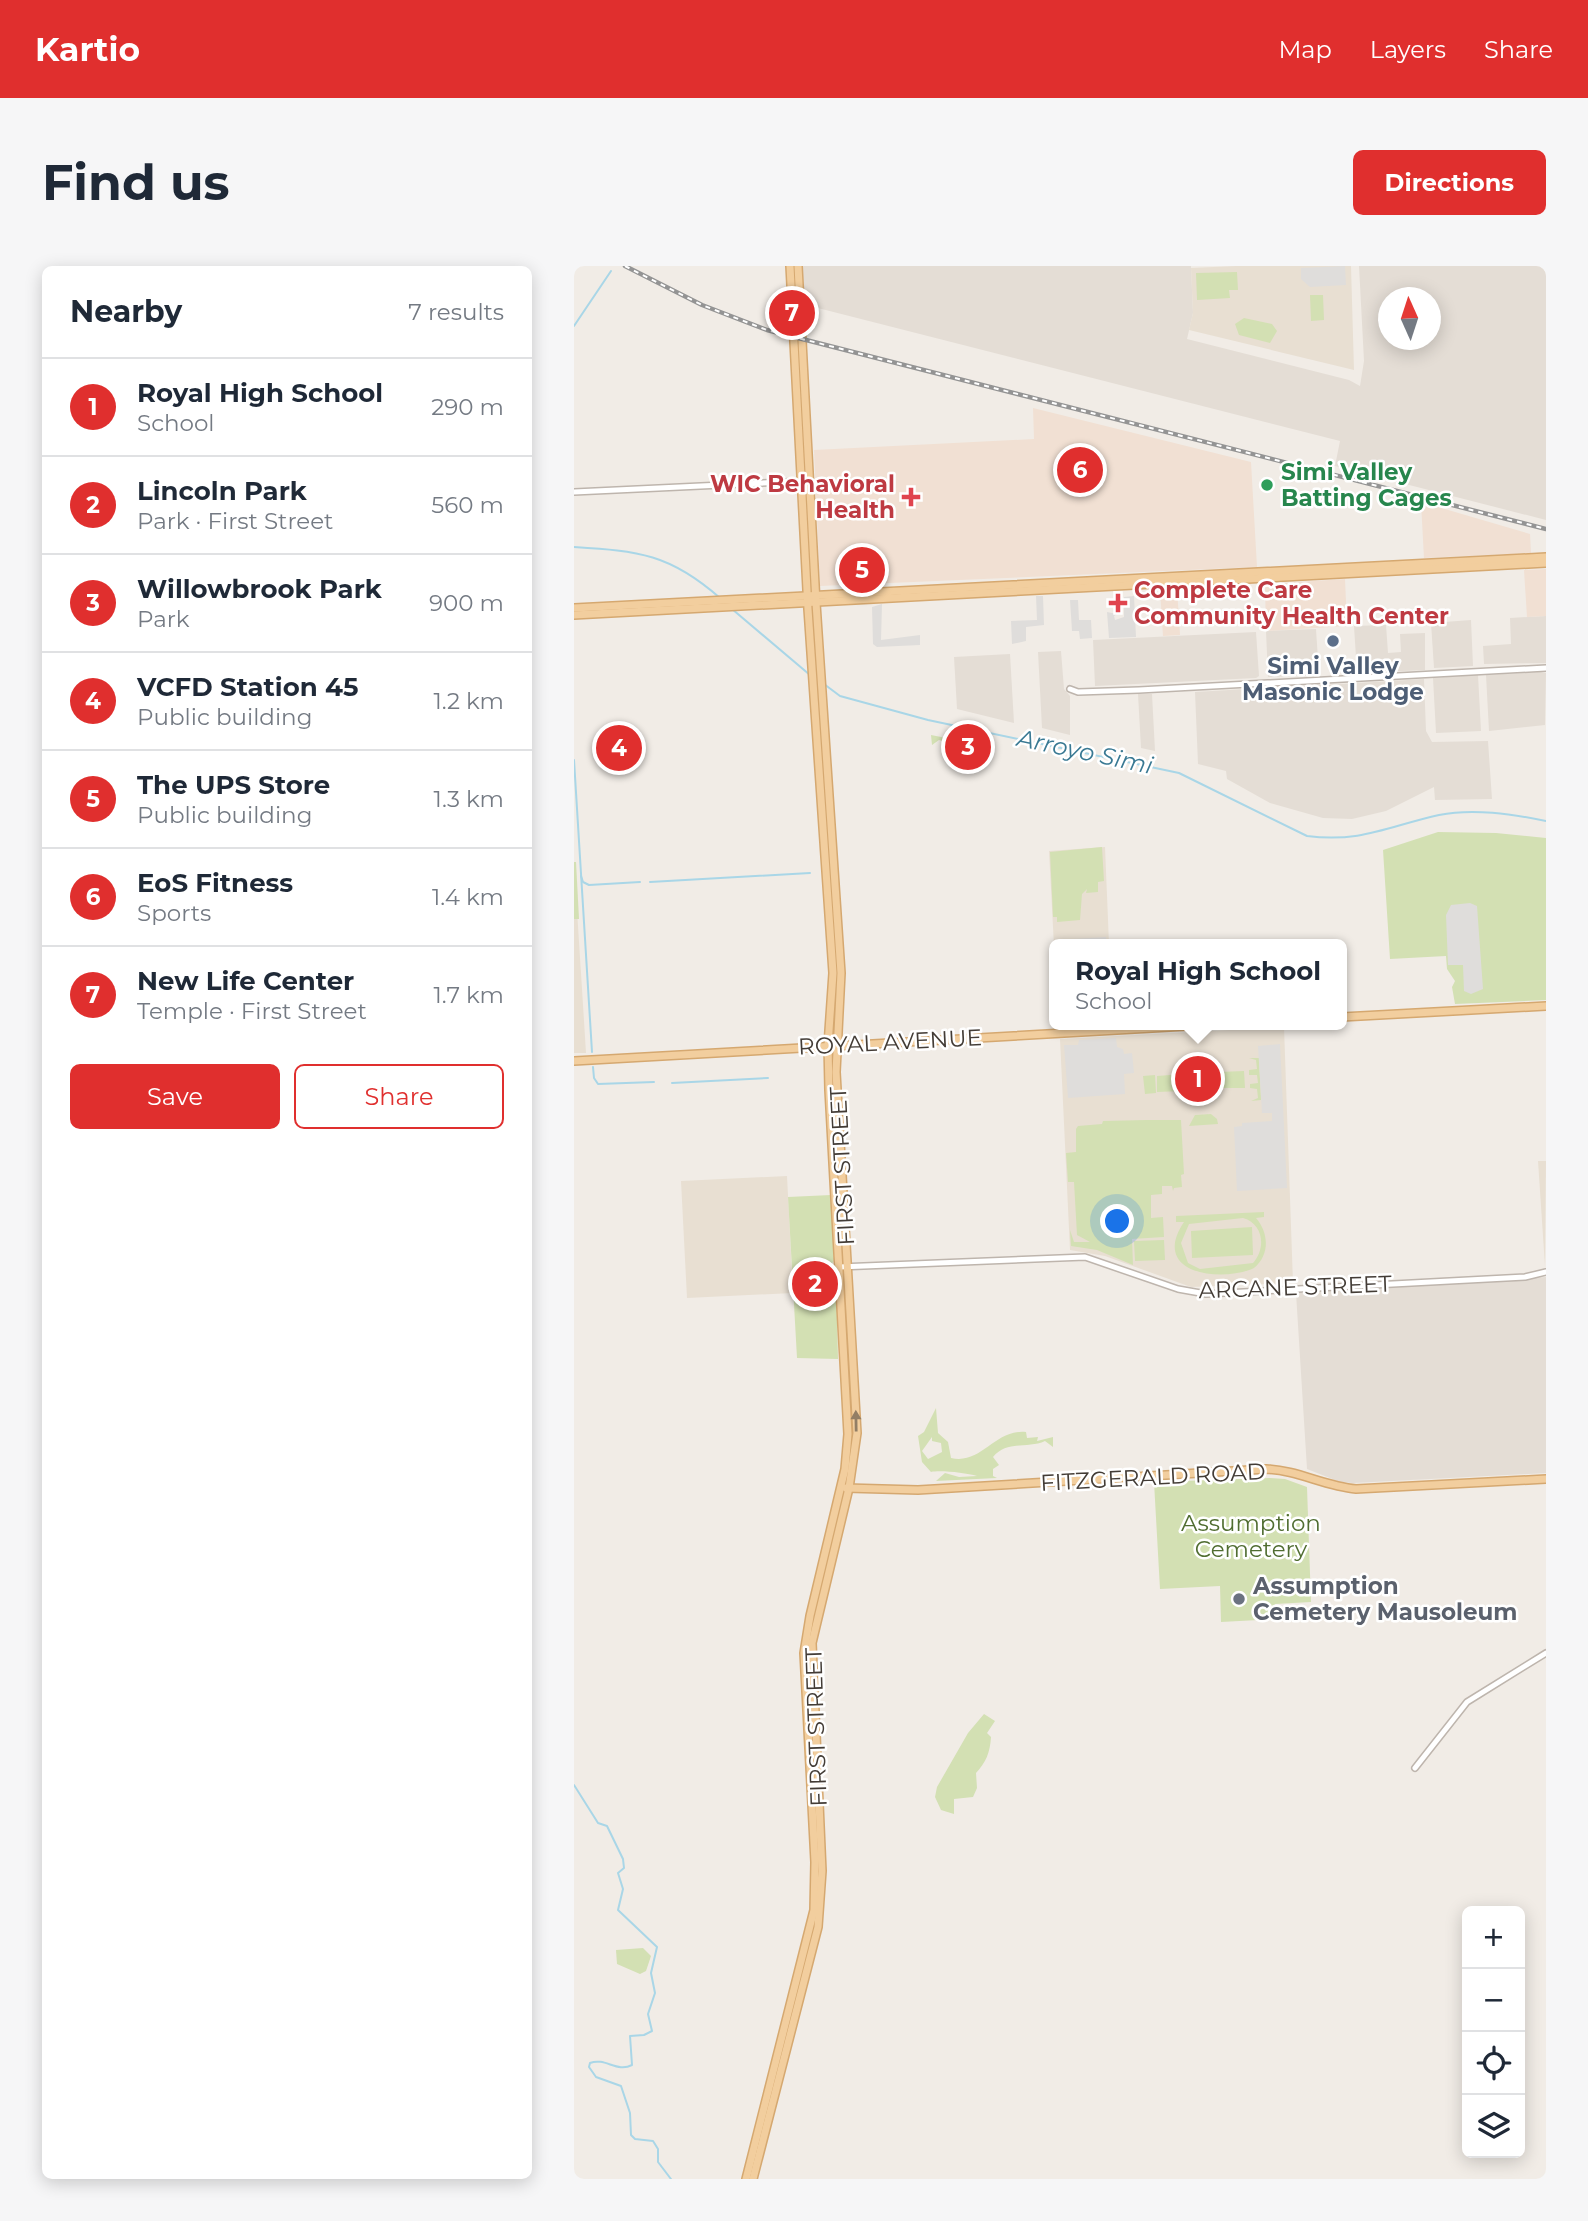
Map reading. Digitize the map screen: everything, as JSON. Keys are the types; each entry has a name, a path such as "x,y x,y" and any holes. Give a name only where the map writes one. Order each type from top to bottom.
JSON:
{"main road":[{"name":"FIRST STREET","path":"753,2179 818,1927 822,1871 812,1643 845,1488 848,1434 844,1267 832,1045 841,973 812,599 795,288 790,266"},
{"name":"FIRST STREET","path":"795,288 798,266"},
{"path":"574,608 706,600 812,599 1546,556"},
{"path":"1162,580 1546,563"},
{"path":"574,615 714,608 757,601"},
{"path":"1347,1017 1546,1006"},
{"name":"ROYAL AVENUE","path":"574,1061 1112,1030"},
{"name":"FITZGERALD ROAD","path":"845,1488 918,1490 1266,1469 1290,1471 1330,1485 1356,1489 1546,1479"},
{"name":"FIRST STREET","path":"746,2179 814,1910 815,1880 804,1653 810,1616 845,1488"}],"street":[{"path":"574,492 806,481"},
{"path":"1070,689 1078,692 1139,690 1546,668"},
{"name":"ARCANE STREET","path":"844,1267 1085,1257 1178,1289 1206,1294 1525,1277 1546,1272"},
{"path":"1416,1768 1467,1702 1546,1653"}],"shaded area":[{"path":"802,266 1191,266 1193,313 1187,339 1349,380 1360,386 1364,361 1359,266 1546,266 1546,520 1335,466 1340,441 804,303"},
{"path":"1345,266 1346,285 1310,287 1301,279 1301,268"},
{"path":"1351,266 1354,370 1189,330 1193,313 1191,268"},
{"path":"1033,408 1251,462 1257,567 820,586 814,450 1034,439"},
{"path":"1421,502 1530,534 1531,553 1424,558"},
{"path":"1546,569 1546,616 1527,617 1524,570"},
{"path":"1345,579 1347,626 1266,631 1265,584"},
{"path":"1177,589 1180,635 1163,636 1160,590"},
{"path":"1036,596 1043,596 1044,625 1026,627 1026,641 1012,644 1011,621 1037,620"},
{"path":"1134,596 1136,637 1109,638 1107,612 1117,614 1114,616 1115,620 1124,617 1124,597"},
{"path":"1070,600 1078,600 1079,620 1091,620 1092,638 1080,639 1079,631 1072,631"},
{"path":"882,604 881,640 920,635 920,645 877,647 873,644 872,607"},
{"path":"1546,616 1546,663 1484,664 1483,646 1511,644 1510,618"},
{"path":"1471,620 1473,666 1434,668 1431,623"},
{"path":"1386,625 1388,653 1401,652 1400,634 1425,633 1425,670 1357,673 1354,626"},
{"path":"1316,629 1319,675 1268,677 1266,631"},
{"path":"1256,632 1259,676 1256,678 1095,686 1093,640"},
{"path":"1061,651 1064,689 1070,696 1070,735 1042,728 1038,652"},
{"path":"1010,654 1014,723 957,709 954,657"},
{"path":"1546,673 1545,725 1489,731 1486,675"},
{"path":"1478,675 1481,731 1436,733 1433,678"},
{"path":"1424,679 1426,731 1432,742 1488,741 1492,799 1435,800 1434,787 1386,811 1352,819 1323,818 1270,803 1227,779 1226,771 1198,764 1195,692 1264,688 1264,698 1275,698 1275,688"},
{"path":"1138,694 1152,694 1155,751 1141,748"},
{"path":"1105,847 1109,939 1054,939 1049,851"},
{"path":"574,862 586,1053 574,1053"},
{"path":"1470,903 1477,906 1483,989 1471,994 1464,991 1463,965 1448,965 1446,915 1451,905"},
{"path":"1106,937 1106,939 1074,939"},
{"path":"1228,1030 1284,1030 1293,1283 1191,1287 1105,1256 1070,1250 1060,1039"},
{"path":"1116,1038 1117,1047 1123,1049 1124,1054 1132,1053 1134,1073 1124,1074 1125,1094 1068,1098 1064,1045 1078,1045 1079,1040"},
{"path":"1280,1044 1287,1188 1237,1191 1234,1127 1242,1126 1242,1123 1272,1121 1272,1113 1262,1113 1258,1046"},
{"path":"1538,1161 1546,1161 1545,1266"},
{"path":"787,1176 793,1293 687,1298 681,1181"},
{"path":"1546,1277 1546,1473 1353,1483 1340,1482 1307,1469 1296,1293"}],"green space":[{"path":"1237,272 1238,290 1229,290 1230,298 1197,300 1196,273"},
{"path":"1310,295 1323,295 1324,320 1311,321"},
{"path":"1244,318 1272,324 1277,331 1270,343 1239,335 1235,324"},
{"path":"931,735 987,746 987,759 957,760 946,742 939,740 932,745"},
{"path":"1438,832 1496,833 1546,838 1546,1000 1455,1004 1452,987 1455,981 1447,969 1446,956 1390,959 1383,850"},
{"path":"1102,847 1104,881 1098,882 1098,892 1086,893 1087,889 1082,894 1080,920 1057,922 1057,917 1053,917 1050,852"},
{"path":"576,862 579,919 574,919"},
{"path":"1249,1058 1259,1058 1261,1100 1251,1101 1258,1098 1257,1089 1250,1088 1250,1084 1258,1083 1257,1075 1249,1075 1249,1070 1257,1069 1256,1060"},
{"path":"1244,1071 1245,1088 1221,1088 1220,1072"},
{"path":"1182,1074 1183,1091 1157,1092 1157,1076"},
{"path":"1155,1075 1156,1093 1145,1094 1143,1076"},
{"path":"1211,1114 1218,1124 1189,1126 1195,1115"},
{"path":"1181,1120 1184,1174 1181,1175 1182,1187 1174,1188 1173,1191 1172,1186 1162,1186 1162,1194 1151,1195 1151,1218 1163,1217 1164,1237 1132,1239 1133,1265 1097,1250 1071,1246 1070,1230 1074,1242 1090,1242 1077,1235 1074,1182 1068,1182 1066,1153 1076,1152 1078,1126 1102,1124 1103,1121"},
{"path":"831,1195 834,1261 829,1267 836,1275 838,1359 797,1358 788,1197"},
{"path":"1264,1212 1264,1217 1256,1218 1265,1237 1263,1257 1254,1268 1240,1272 1209,1274 1194,1270 1182,1263 1176,1253 1176,1240 1184,1222 1176,1222 1176,1216","holes":["1243,1218 1259,1231 1261,1238 1260,1251 1253,1263 1200,1269 1188,1263 1181,1243 1189,1224"]},
{"path":"1252,1227 1253,1255 1192,1258 1191,1231"},
{"path":"1164,1240 1165,1260 1135,1261 1134,1241"},
{"path":"936,1408 938,1433 948,1442 951,1458 971,1456 1015,1433 1026,1432 1027,1438 1038,1437 1037,1441 1053,1437 1053,1447 1045,1441 1005,1448 993,1457 999,1465 993,1469 993,1476 997,1478 936,1481 945,1473 959,1477 977,1476 954,1472 931,1472 922,1462 918,1436 924,1432","holes":["932,1437 932,1441 941,1443 942,1452 928,1459 922,1451"]},
{"name":"Assumption Cemetery","path":"1285,1479 1307,1487 1311,1602 1275,1604 1276,1619 1221,1622 1220,1586 1160,1589 1154,1482"},
{"path":"984,1714 995,1721 987,1733 991,1737 990,1748 976,1773 977,1788 973,1797 954,1799 954,1814 941,1810 935,1797 937,1787 968,1733"},
{"path":"643,1948 651,1956 646,1971 640,1974 617,1964 616,1950"}],"waterway":[{"path":"574,326 611,271"},
{"name":"Arroyo Simi","path":"574,547 617,550 653,558 685,572 720,598"},
{"name":"Arroyo Simi","path":"732,609 810,675"},
{"name":"Arroyo Simi","path":"824,684 840,696 928,720 1179,773 1307,836 1326,838 1359,835 1439,815 1465,812 1506,814 1546,821"},
{"path":"574,760 592,1052"},
{"path":"650,882 810,873"},
{"path":"581,876 583,882 589,885 640,882"},
{"path":"593,1067 594,1078 598,1084 654,1082"},
{"path":"672,1083 768,1078"},
{"path":"574,1785 598,1823 607,1826 623,1859 624,1868 618,1873 623,1889 618,1910 657,1947 651,1973 655,1993 648,2014 652,2031 644,2035 630,2036 632,2065 621,2067 595,2062 590,2063 589,2067 596,2077 621,2086 630,2113 631,2135 635,2139 653,2141 658,2149 658,2162 671,2179"}],"railway":[{"path":"625,266 702,305 767,330 1546,529"}],"place":[{"name":"New Life Center","path":"792,313"},
{"name":"EoS Fitness","path":"1080,470"},
{"name":"Simi Valley Batting Cages","path":"1267,485"},
{"name":"WIC Behavioral Health","path":"911,497"},
{"name":"The UPS Store","path":"862,570"},
{"name":"Complete Care Community Health Center","path":"1118,603"},
{"name":"Simi Valley Masonic Lodge","path":"1333,641"},
{"name":"Willowbrook Park","path":"968,747"},
{"name":"VCFD Station 45","path":"619,748"},
{"name":"Royal High School","path":"1198,1079"},
{"name":"Lincoln Park","path":"815,1284"},
{"name":"Assumption Cemetery Mausoleum","path":"1239,1599"}]}
